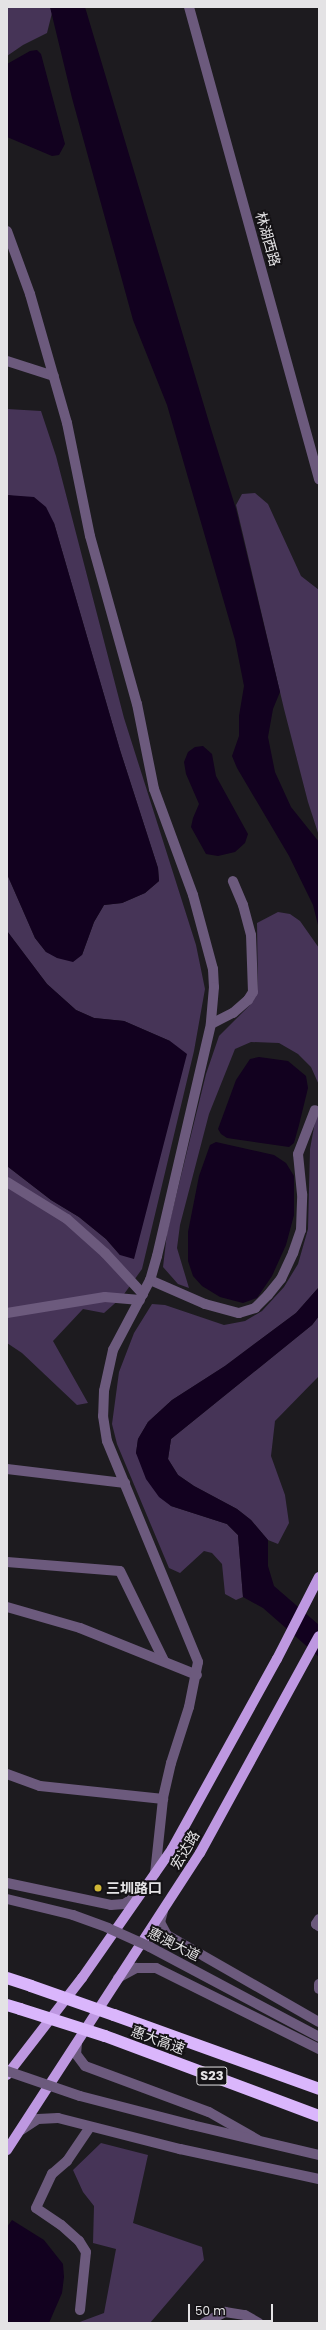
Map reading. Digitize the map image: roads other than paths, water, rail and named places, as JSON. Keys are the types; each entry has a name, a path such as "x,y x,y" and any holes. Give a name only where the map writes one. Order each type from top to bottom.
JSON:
{"highway":[{"name":"惠大高速","path":"7,1978 319,2089"},
{"name":"惠大高速","path":"7,2005 105,2036 319,2116"}],"main road":[{"name":"宏达路","path":"7,2075 82,1978 172,1849 278,1659 319,1576"},
{"name":"宏达路","path":"7,2150 200,1853 300,1674 319,1636"}],"street":[{"name":"林湖西路","path":"189,7 319,479"},
{"path":"7,231 30,294 67,422 90,536 137,704 154,789 193,895 213,969 214,987 210,1024 150,1280 113,1350 104,1391 104,1416 107,1441 198,1662 197,1675 163,1799 154,1874"},
{"path":"7,361 54,376"},
{"path":"210,1024 233,1013 248,1000 253,992 251,935 243,905 233,881"},
{"path":"150,1280 206,1304 239,1313 255,1308 268,1295 281,1278 293,1253 301,1230 302,1194 298,1154 315,1110"},
{"path":"7,1182 67,1218 105,1253 142,1297"},
{"path":"7,1313 105,1297 142,1297"},
{"path":"7,1469 125,1483"},
{"path":"7,1562 120,1572 164,1661"},
{"path":"7,1607 80,1628 197,1675"},
{"path":"7,1774 40,1786 163,1799"},
{"path":"7,1883 111,1905 130,1901 141,1892"},
{"name":"惠澳大道","path":"7,1899 73,1915 115,1932 176,1961 319,2037"},
{"path":"165,1908 160,1922 167,1935 319,2022"},
{"path":"319,1919 316,1924 319,1926"},
{"path":"118,1978 136,1968 156,1968 319,2049"},
{"path":"319,1984 319,1989"},
{"path":"77,2043 76,2054 85,2066 209,2112 258,2140"},
{"path":"7,2071 80,2096 192,2125 319,2155"},
{"path":"15,2137 25,2126 45,2118 58,2118 180,2149 319,2179"},
{"path":"80,2310 86,2252 79,2242 61,2225 36,2208 52,2174 67,2161 90,2127"},
{"path":"204,2323 225,2312 245,2315 258,2323"}],"place":[{"name":"三圳路口","path":"98,1888"}]}
